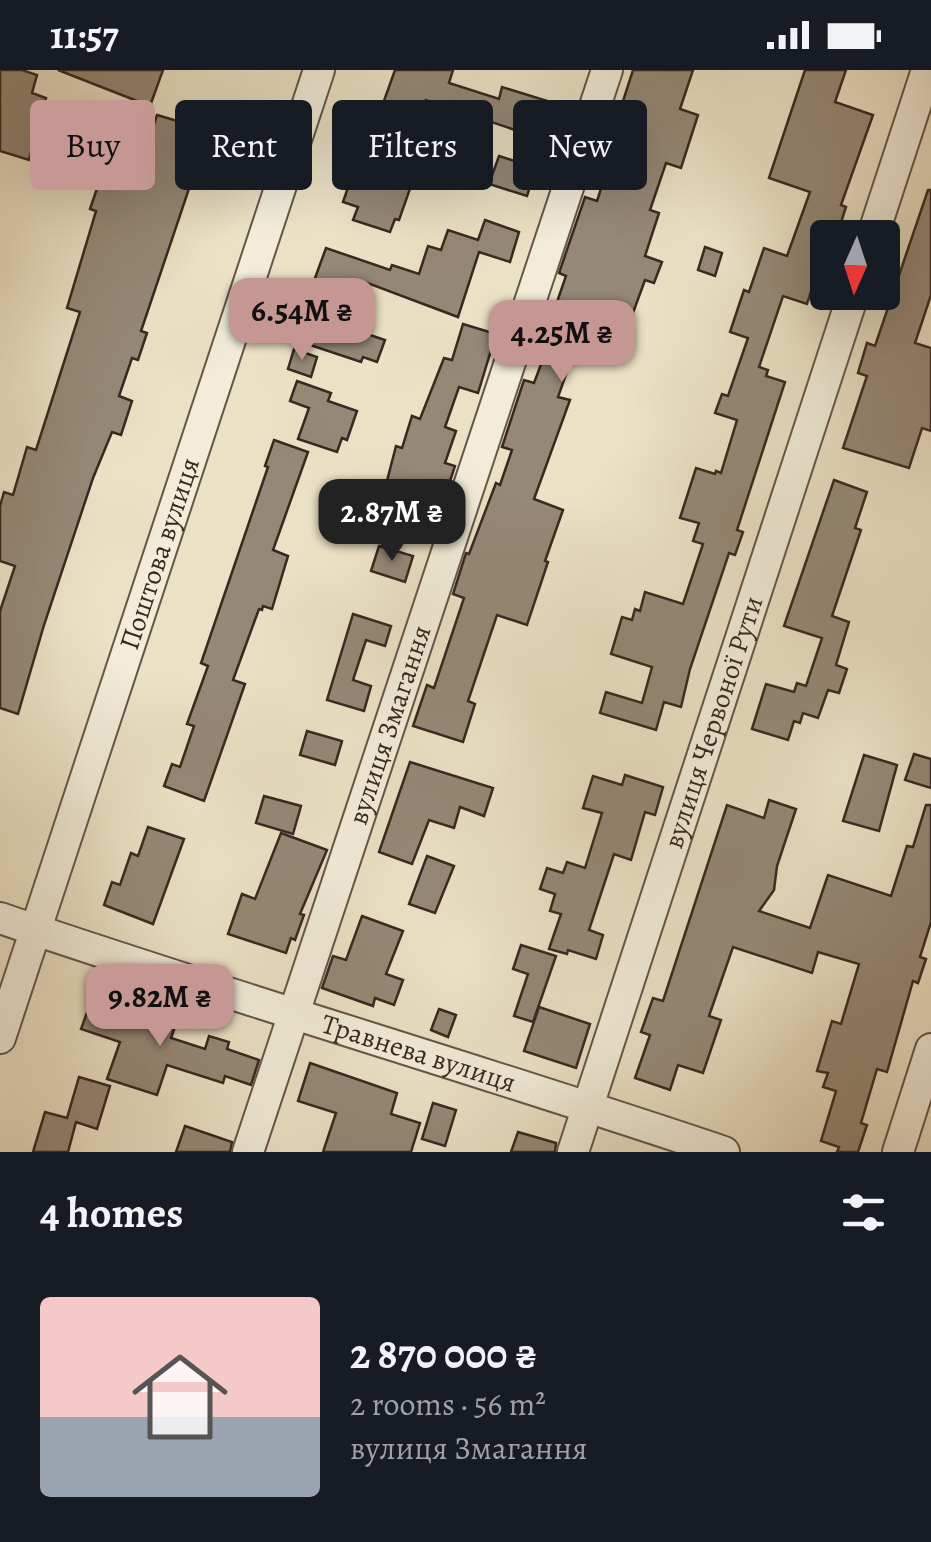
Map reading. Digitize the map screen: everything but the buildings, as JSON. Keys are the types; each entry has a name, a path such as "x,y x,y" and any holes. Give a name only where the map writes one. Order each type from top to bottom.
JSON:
{"street":[{"name":"Поштова вулиця","path":"0,1038 319,70"},
{"name":"вулиця Змагання","path":"248,1152 607,70"},
{"path":"878,220 928,70"},
{"name":"вулиця Червоної Рути","path":"573,1152 848,310"},
{"name":"Травнева вулиця","path":"0,918 724,1152"},
{"path":"898,1152 931,1048"}]}
